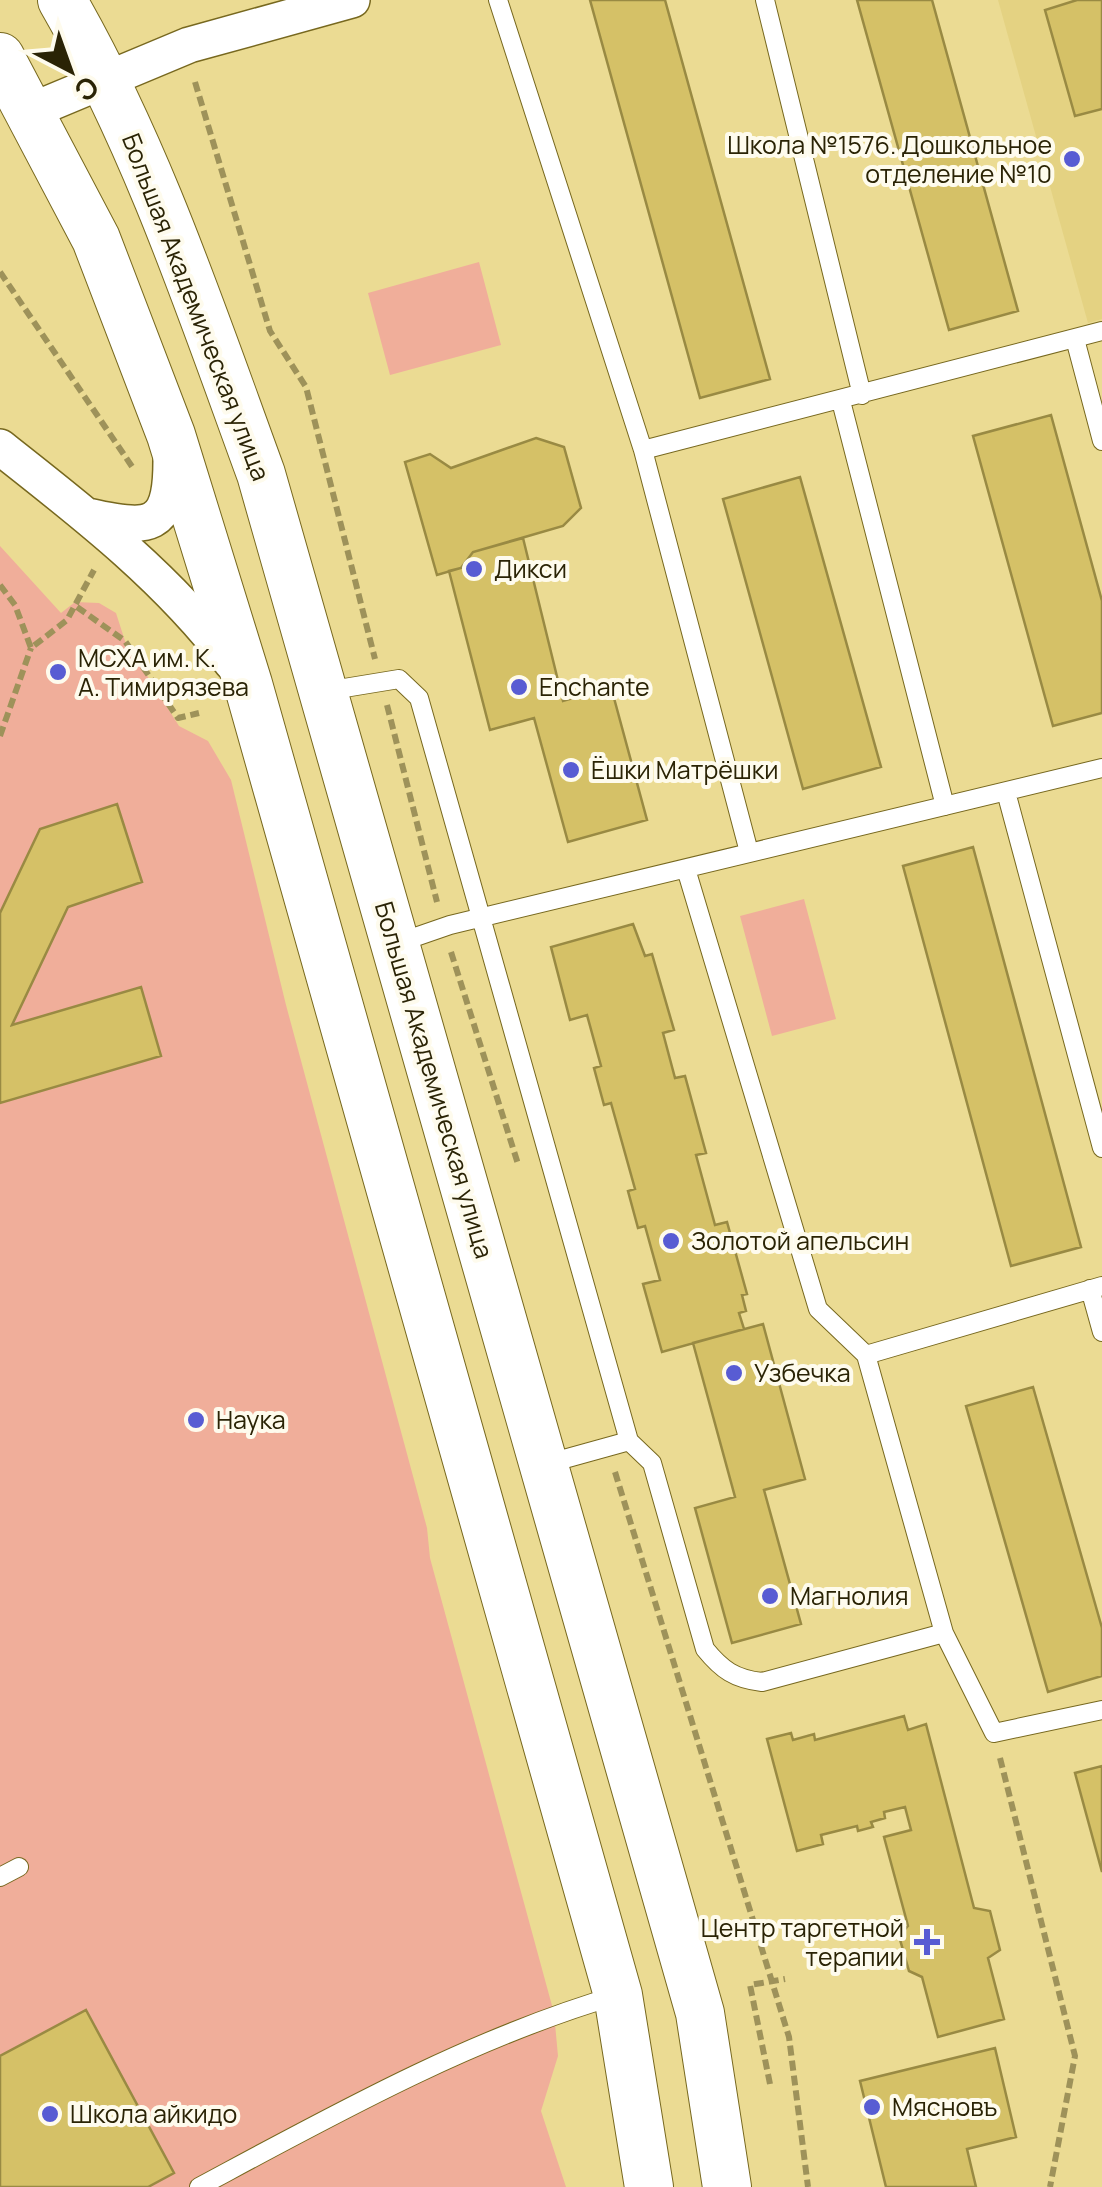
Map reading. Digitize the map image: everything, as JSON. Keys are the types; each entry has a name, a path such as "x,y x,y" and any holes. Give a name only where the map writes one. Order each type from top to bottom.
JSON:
{"main road":[{"name":"Большая Академическая улица","path":"62,0 106,77 174,237 261,474 700,2013 727,2187"},
{"path":"0,57 96,239 171,435 248,684 618,1995 649,2187"}],"street":[{"path":"31,111 204,40 352,0"},
{"path":"88,516 130,526 159,516 171,500 171,435"},
{"path":"0,446 88,516 196,615 248,684"}],"lane":[{"path":"498,0 643,450 749,852"},
{"path":"765,0 862,396"},
{"path":"643,450 1102,331"},
{"path":"1074,338 1102,441"},
{"path":"841,401 945,806"},
{"path":"323,692 399,680 419,698 629,1440 652,1463 705,1649 721,1668 741,1679 762,1682 944,1633"},
{"path":"394,944 479,918 1102,768"},
{"path":"1006,792 1102,1148"},
{"path":"686,869 818,1309 866,1355 944,1633 994,1732 1102,1710"},
{"path":"866,1355 1096,1288 1102,1332"},
{"path":"546,1464 629,1440"},
{"path":"0,1876 19,1867"},
{"path":"198,2187 343,2110 554,2012 618,1995"}],"path":[{"path":"0,272 134,469"},
{"path":"0,736 31,648 77,607 96,566"},
{"path":"0,585 15,604 31,648"},
{"path":"77,607 125,641 178,718 199,713"},
{"path":"994,1732 1075,2056 1050,2187"},
{"path":"770,2084 750,1985 785,1979"}],"shaded area":[{"name":"Школа №1576. Дошкольное отделение №10","path":"998,0 1102,0 1102,319 1088,323"},
{"path":"479,262 501,345 390,375 368,293"},
{"name":"Наука","path":"0,546 61,613 75,602 99,603 116,613 125,641 179,726 208,741 231,780 286,1005 427,1528 430,1558 554,2013 558,2056 541,2111 566,2187 0,2187"},
{"path":"804,899 836,1019 772,1036 740,916"}],"building":[{"path":"590,0 665,0 770,379 700,398"},
{"path":"857,0 932,0 1018,311 949,330"},
{"path":"1077,0 1102,0 1102,109 1075,116 1045,10"},
{"path":"1051,415 1102,601 1102,713 1053,726 973,436"},
{"path":"536,438 564,447 581,508 563,526 473,552 461,568 437,575 405,462 430,454 451,468"},
{"path":"800,477 881,767 803,789 723,499"},
{"path":"523,538 563,701 611,687 647,820 568,842 534,718 490,730 449,571 461,568 473,552"},
{"path":"117,804 142,882 68,907 12,1025 141,987 161,1056 0,1103 0,913 40,829"},
{"path":"973,847 1081,1247 1011,1266 903,866"},
{"path":"633,924 645,956 652,954 674,1030 663,1033 675,1078 685,1076 706,1153 696,1155 715,1225 727,1222 747,1294 742,1295 746,1311 739,1313 744,1329 662,1352 643,1284 660,1280 645,1226 638,1228 628,1191 635,1189 611,1103 604,1105 594,1068 601,1066 587,1015 570,1020 551,947"},
{"path":"763,1324 805,1479 764,1490 801,1624 732,1643 695,1508 735,1497 693,1343"},
{"path":"1033,1387 1102,1628 1102,1676 1048,1692 966,1406"},
{"path":"904,1716 908,1730 926,1724 974,1908 990,1911 1000,1950 988,1958 1004,2019 938,2037 922,1977 909,1971 899,1936 908,1926 884,1837 911,1830 905,1807 884,1812 885,1818 871,1822 873,1827 858,1831 857,1826 821,1835 823,1844 797,1851 767,1739 791,1733 793,1740 814,1734 815,1740"},
{"path":"1102,1766 1102,1872 1075,1773"},
{"path":"86,2010 174,2173 148,2187 0,2187 0,2056"},
{"path":"995,2048 1016,2137 967,2149 976,2187 886,2187 860,2081"}],"place":[{"name":"Школа №1576. Дошкольное отделение №10","path":"1072,159"},
{"name":"Дикси","path":"474,569"},
{"name":"МСХА им. К. А. Тимирязева","path":"58,672"},
{"name":"Enchante","path":"519,687"},
{"name":"Ёшки Матрёшки","path":"571,770"},
{"name":"Золотой апельсин","path":"671,1241"},
{"name":"Узбечка","path":"734,1373"},
{"name":"Наука","path":"196,1420"},
{"name":"Магнолия","path":"770,1596"},
{"name":"Центр таргетной терапии","path":"927,1942"},
{"name":"Мясновъ","path":"872,2107"},
{"name":"Школа айкидо","path":"50,2114"}]}
